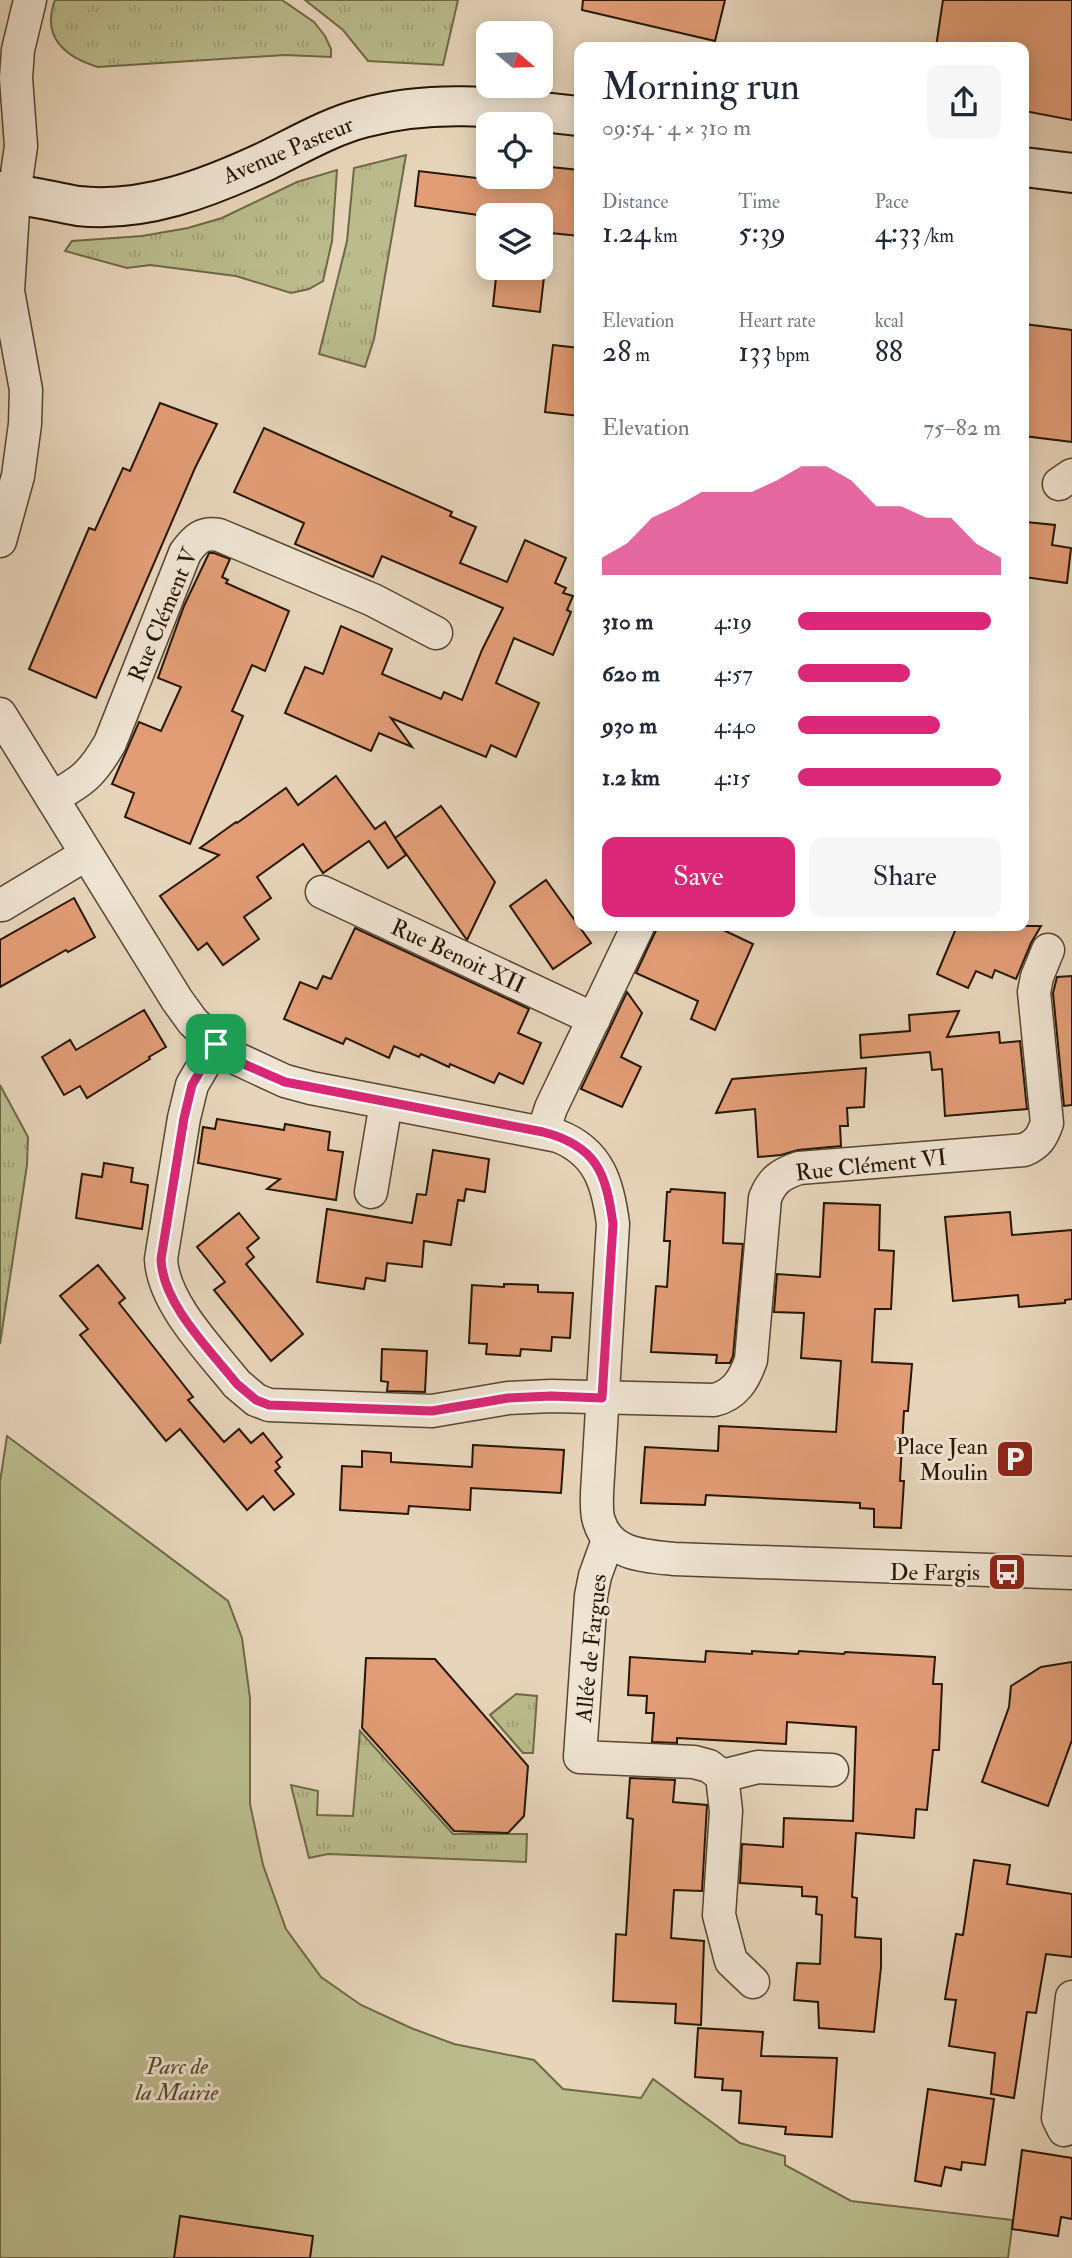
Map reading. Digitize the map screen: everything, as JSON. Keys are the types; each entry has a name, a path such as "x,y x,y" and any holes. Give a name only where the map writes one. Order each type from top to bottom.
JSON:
{"main road":[{"name":"Avenue Pasteur","path":"5,187 79,206 148,203 195,190 265,162 327,130 395,111 473,105 574,115"},
{"path":"1029,168 1072,173"}],"street":[{"path":"0,36 21,0"},
{"path":"0,541 18,476 25,424 26,390 8,291 5,187 21,146 16,78 18,50 30,0"},
{"name":"Rue Clément V","path":"52,798 87,777 104,753 185,553 195,539 208,533 219,535 373,600 436,634"},
{"path":"0,714 177,1000 193,1022 216,1044 246,1065 285,1082 543,1132 576,1143 596,1165 609,1196 613,1224 597,1493 598,1521 608,1540 623,1550 642,1556 674,1559 1072,1573"},
{"path":"2,905 85,855"},
{"name":"Rue Benoit XII","path":"322,892 594,1019"},
{"path":"543,1132 551,1108 636,931"},
{"name":"Rue Clément VI","path":"602,1398 714,1400 735,1390 746,1374 751,1360 762,1216 769,1186 777,1177 799,1168 1024,1150 1036,1145 1047,1123 1034,992 1048,950"},
{"path":"216,1044 192,1085 184,1118 161,1259 162,1274 177,1307 247,1394 269,1405 432,1411 508,1398 602,1398"},
{"path":"371,1192 386,1103"},
{"name":"Allée de Fargues","path":"608,1540 591,1596 580,1757 694,1762 709,1766 722,1776"},
{"path":"753,1982 731,1961 719,1915 726,1811 722,1776 758,1767 832,1770"},
{"path":"1064,2130 1058,2118 1072,1997"}],"green space":[{"path":"55,0 282,0 314,22 325,36 331,49 331,57 285,55 98,67 75,58 59,44 51,25"},
{"path":"305,0 458,0 443,65 368,61 343,30"},
{"path":"406,155 374,339 365,367 319,354 347,241 354,168"},
{"path":"337,170 332,241 323,281 309,289 291,293 236,276 150,265 127,268 65,251 72,241 142,236 188,228 222,218 297,182"},
{"path":"0,1085 28,1137 27,1165 0,1344"},
{"name":"Parc de la Mairie","path":"7,1436 228,1601 242,1638 250,1698 250,1804 263,1865 286,1929 321,1977 361,2005 411,2028 454,2044 534,2060 563,2089 641,2098 653,2079 740,2143 785,2156 785,2165 851,2201 1013,2220 1008,2258 0,2258 0,1482"},
{"path":"516,1694 537,1696 533,1753 523,1753 490,1715"},
{"path":"360,1731 453,1834 527,1834 526,1862 328,1854 309,1858 291,1785 318,1791 317,1815 353,1816"}],"building":[{"path":"583,0 725,0 715,41 582,10"},
{"path":"943,0 1072,0 1072,120 1029,112 1029,42 937,42"},
{"path":"553,167 574,169 574,235 553,233 553,203 476,203 476,215 415,206 419,171 476,178 476,189 553,189"},
{"path":"496,280 544,280 540,312 493,306"},
{"path":"1029,325 1072,330 1072,442 1029,437"},
{"path":"553,345 574,347 574,415 545,412"},
{"path":"160,403 217,424 195,468 96,698 29,669 89,528 95,530 123,468 130,471"},
{"path":"264,428 452,512 450,516 476,527 460,563 507,582 525,540 566,558 555,583 566,588 563,593 573,596 567,610 571,612 553,655 514,638 496,683 539,703 516,757 491,745 486,757 391,718 412,747 379,733 371,751 285,713 305,667 323,674 341,626 392,649 382,674 441,699 444,692 462,700 503,608 382,556 373,577 295,544 304,523 234,492"},
{"path":"1029,522 1055,525 1052,545 1071,548 1067,583 1029,578"},
{"path":"209,553 230,559 222,577 228,580 226,583 289,611 265,671 252,665 232,711 243,716 190,844 125,817 134,793 112,784 139,722 161,731 181,687 158,678 184,606"},
{"path":"336,776 375,829 385,822 406,855 388,868 369,841 323,873 303,844 257,877 271,898 244,917 259,939 223,965 207,943 198,950 160,896 219,855 200,848 236,822 286,788 298,805"},
{"path":"441,806 495,882 467,940 395,838"},
{"path":"546,880 574,919 574,931 582,931 591,943 553,969 510,906"},
{"path":"74,898 95,937 0,987 0,940"},
{"path":"1029,926 1041,926 1016,979 995,970 992,978 976,971 968,988 937,974 955,931 1029,931"},
{"path":"355,928 529,1009 518,1033 541,1043 523,1084 499,1073 494,1083 450,1064 449,1067 421,1054 419,1057 394,1046 389,1058 346,1038 343,1044 284,1019 300,982 317,989 323,976 331,979"},
{"path":"656,931 726,931 753,944 715,1030 691,1019 698,1001 636,973"},
{"path":"1072,976 1072,1105 1064,1106 1053,993 1057,977"},
{"path":"627,992 642,1013 621,1057 641,1067 622,1107 581,1089"},
{"path":"144,1010 166,1047 87,1098 80,1086 64,1095 42,1057 70,1040 76,1050"},
{"path":"959,1011 947,1037 999,1032 1000,1043 1020,1041 1027,1109 945,1116 942,1069 932,1070 930,1052 861,1058 860,1035 910,1031 909,1015"},
{"path":"866,1068 864,1107 847,1108 848,1126 840,1126 841,1146 758,1157 755,1109 716,1113 732,1079"},
{"path":"217,1119 284,1130 285,1124 330,1132 328,1150 343,1152 336,1200 267,1189 280,1179 198,1163 203,1127 215,1129"},
{"path":"433,1150 489,1159 485,1192 466,1189 464,1201 458,1200 451,1245 424,1241 422,1267 387,1263 385,1281 366,1278 364,1289 317,1282 327,1209 412,1223 417,1194 426,1195"},
{"path":"104,1163 133,1168 131,1182 148,1185 142,1229 76,1218 82,1174 102,1177"},
{"path":"671,1189 725,1193 723,1243 743,1244 733,1356 730,1363 716,1363 717,1355 651,1352 656,1286 667,1287 670,1241 664,1241 667,1192"},
{"path":"824,1203 880,1205 879,1250 894,1251 891,1309 875,1309 872,1362 912,1364 908,1411 904,1411 900,1481 904,1481 901,1528 874,1527 874,1509 860,1508 860,1503 706,1495 705,1505 641,1503 645,1447 718,1451 719,1426 836,1432 841,1361 801,1358 804,1313 774,1312 777,1274 820,1277"},
{"path":"1010,1212 1012,1235 1072,1230 1072,1299 1065,1300 1065,1303 1019,1307 1018,1295 953,1301 945,1217"},
{"path":"239,1213 259,1238 247,1248 254,1257 246,1264 303,1334 271,1361 214,1290 225,1282 197,1247"},
{"path":"98,1265 125,1298 119,1303 193,1397 188,1400 224,1442 239,1429 251,1443 263,1433 282,1457 276,1462 280,1467 275,1471 294,1494 274,1510 263,1496 247,1510 180,1429 166,1441 80,1335 88,1329 60,1296"},
{"path":"504,1284 538,1285 538,1292 573,1293 570,1338 552,1337 551,1351 521,1349 520,1356 486,1354 487,1344 469,1343 472,1285 504,1287"},
{"path":"382,1349 427,1351 425,1392 387,1391 388,1382 381,1381"},
{"path":"473,1445 564,1450 561,1493 471,1488 470,1510 409,1506 408,1514 340,1510 342,1466 362,1467 362,1451 391,1453 391,1462 472,1467"},
{"path":"706,1651 752,1654 752,1651 798,1654 799,1651 845,1652 935,1657 933,1684 942,1684 939,1750 933,1750 927,1810 916,1809 914,1838 856,1833 852,1897 857,1898 855,1937 881,1939 881,1967 874,2032 819,2028 818,2002 794,2000 797,1963 820,1964 822,1915 816,1914 817,1897 802,1896 802,1887 740,1883 742,1844 783,1847 784,1818 853,1821 856,1727 787,1722 786,1744 677,1738 677,1743 652,1742 654,1713 646,1713 647,1696 628,1695 630,1657 705,1662"},
{"path":"366,1658 435,1659 528,1766 524,1816 508,1833 454,1831 362,1728"},
{"path":"1072,1662 1072,1740 1048,1806 982,1782 1009,1707 1011,1686 1041,1667"},
{"path":"630,1778 675,1780 673,1802 707,1805 702,1891 674,1890 671,1938 704,1941 701,2025 675,2023 676,2004 613,2001 616,1934 626,1935 633,1819 627,1818"},
{"path":"974,1860 1010,1865 1007,1884 1072,1894 1072,1957 1046,1954 1036,2013 1027,2012 1014,2098 991,2094 995,2053 949,2046 956,2000 945,1999 956,1934 963,1935"},
{"path":"698,2028 763,2032 761,2056 837,2058 832,2137 785,2134 786,2127 739,2123 741,2091 722,2090 723,2079 695,2077"},
{"path":"928,2089 994,2099 985,2165 962,2162 961,2170 945,2167 941,2186 915,2181"},
{"path":"1022,2150 1072,2158 1072,2219 1061,2217 1058,2236 1012,2229"},
{"path":"180,2216 313,2236 310,2258 174,2258"}],"place":[{"name":"Place Jean Moulin","path":"1015,1459"},
{"name":"De Fargis","path":"1007,1572"}],"route":[{"path":"216,1044 246,1065 285,1082 543,1132 576,1143 586,1152 602,1177 609,1196 613,1224 602,1398 508,1398 432,1411 301,1408 269,1405 247,1394 177,1307 162,1274 161,1259 184,1118 192,1085 216,1044"}]}
